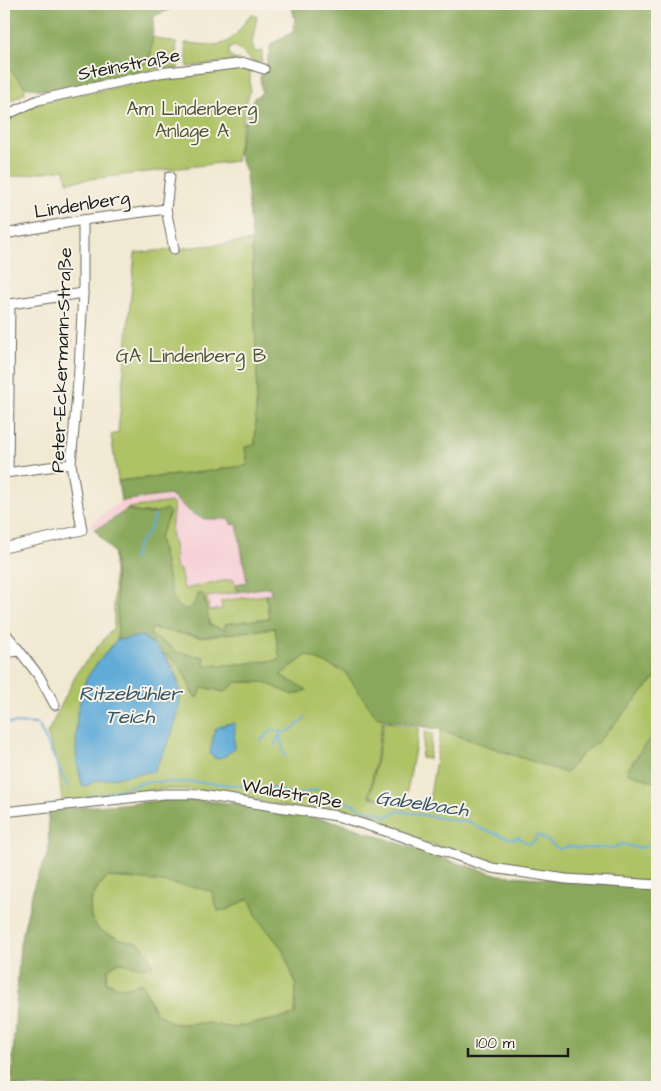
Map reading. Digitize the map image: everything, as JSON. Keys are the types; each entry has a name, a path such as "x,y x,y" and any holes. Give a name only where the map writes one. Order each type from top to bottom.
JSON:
{"street":[{"name":"Steinstraße","path":"4,116 38,100 160,73 245,63 264,69"},
{"path":"170,176 166,209 174,249"},
{"name":"Lindenberg","path":"4,234 83,220 166,209"},
{"name":"Peter-Eckermann-Straße","path":"4,548 82,530 71,464 79,368 83,220"},
{"path":"71,464 6,473 7,304 82,293"},
{"path":"4,631 39,676 55,705"},
{"path":"4,653 19,651"},
{"name":"Waldstraße","path":"4,812 164,794 195,794 337,816 500,870 566,879 657,885"}],"shaded area":[{"path":"257,465 275,628 200,637 118,624 114,553 90,524 121,501 118,481"}],"green space":[{"path":"4,4 184,4 154,16 151,54 137,74 50,91 25,87 4,62"},
{"path":"291,4 657,4 657,676 599,741 582,754 566,773 441,730 383,719 375,715 345,672 307,655 280,675 307,690 293,695 264,682 237,682 224,692 203,687 197,698 193,694 185,674 173,659 162,653 142,636 117,640 118,624 114,553 94,529 104,525 129,508 128,510 144,514 160,512 166,509 170,513 159,538 172,595 177,606 189,609 199,593 203,594 210,625 225,630 225,624 269,618 266,595 271,594 270,587 237,592 236,584 247,582 237,524 232,525 229,519 205,519 193,514 170,495 121,501 118,481 204,472 248,465 245,447 255,445 257,380 252,241 246,174 238,152 244,124 254,98 262,93 260,77 266,67 271,44 293,32 295,20","holes":["152,628 200,637 275,628 280,660 204,666 204,657 176,652 150,635"]},
{"path":"251,14 257,17 252,43 255,52 262,51 262,61 256,63 234,46 229,49 229,54 233,59 240,60 188,67 185,43 218,45 224,43 236,34"},
{"path":"152,37 176,43 178,68 157,69 137,74 151,54"},
{"path":"4,62 25,87 25,93 4,104"},
{"name":"Am Lindenberg Anlage A","path":"245,67 250,70 250,91 245,108 236,161 67,182 65,169 4,178 4,120 39,102 153,80"},
{"name":"GA Lindenberg B","path":"252,241 257,380 255,445 245,448 248,465 204,472 118,481 111,435 118,433 135,253"},
{"path":"171,502 174,505 171,531 176,556 174,559 176,567 180,570 184,589 233,579 237,592 207,597 209,611 222,609 221,601 266,595 269,618 225,624 225,630 210,625 205,599 197,597 195,603 189,609 177,606 172,595 159,538 166,520 161,512 140,513 128,510 129,508"},
{"path":"114,553 118,624 117,640 86,679 78,765 81,781 86,786 95,781 114,777 176,671 162,653 182,669 196,698 203,687 224,692 237,682 264,682 293,695 306,690 280,675 307,655 345,672 375,715 383,719 369,797 419,807 429,801 441,730 566,773 582,754 599,741 657,676 657,727 627,772 657,783 657,882 540,872 489,864 363,821 197,790 164,789 62,803 59,770 47,734 78,671 114,627"},
{"path":"151,628 200,637 275,628 280,660 204,666 204,657 176,652 171,647 149,635"},
{"path":"384,721 419,728 405,802 370,796"},
{"path":"657,727 657,783 626,772"},
{"path":"425,732 433,734 429,759 421,758"},
{"path":"180,799 232,803 337,822 450,861 499,875 657,887 657,1087 11,1087 20,944 35,882 49,851 48,810","holes":["107,877 146,880 211,891 218,911 227,910 249,898 258,919 282,948 296,984 295,1015 232,1028 208,1023 174,1024 155,1012 142,983 123,988 106,982 108,969 119,962 142,968 153,966 149,954 139,943 120,939 99,930 91,918 90,902 98,887"]},
{"path":"107,877 143,879 180,884 211,891 227,910 250,898 258,919 282,948 296,984 295,1016 232,1028 207,1023 174,1024 155,1012 142,983 123,988 106,982 108,969 119,962 142,968 153,966 139,943 101,932 93,923 90,916 91,902"}],"water":[{"name":"Ritzebühler Teich","path":"142,636 160,652 172,667 178,683 180,699 178,716 172,733 154,771 95,781 86,786 82,785 76,756 77,713 86,679 117,640"},
{"path":"235,723 234,748 227,755 216,759 210,754 215,729 226,724"}],"waterway":[{"path":"134,559 137,546 149,531 155,515"},
{"path":"260,741 272,730 287,732 305,718"},
{"name":"Gabelbach","path":"4,723 38,724 68,787"},
{"path":"279,732 285,756"},
{"path":"275,745 279,736"},
{"name":"Gabelbach","path":"87,797 101,795 146,782 197,782 270,788 295,795 315,790 325,792 336,800 356,805 359,809 381,813 385,817 399,811 468,821 479,828 512,839 519,837 529,844 535,840 537,835 559,849 572,846 578,848 612,848 622,844 638,848 656,845"}]}
